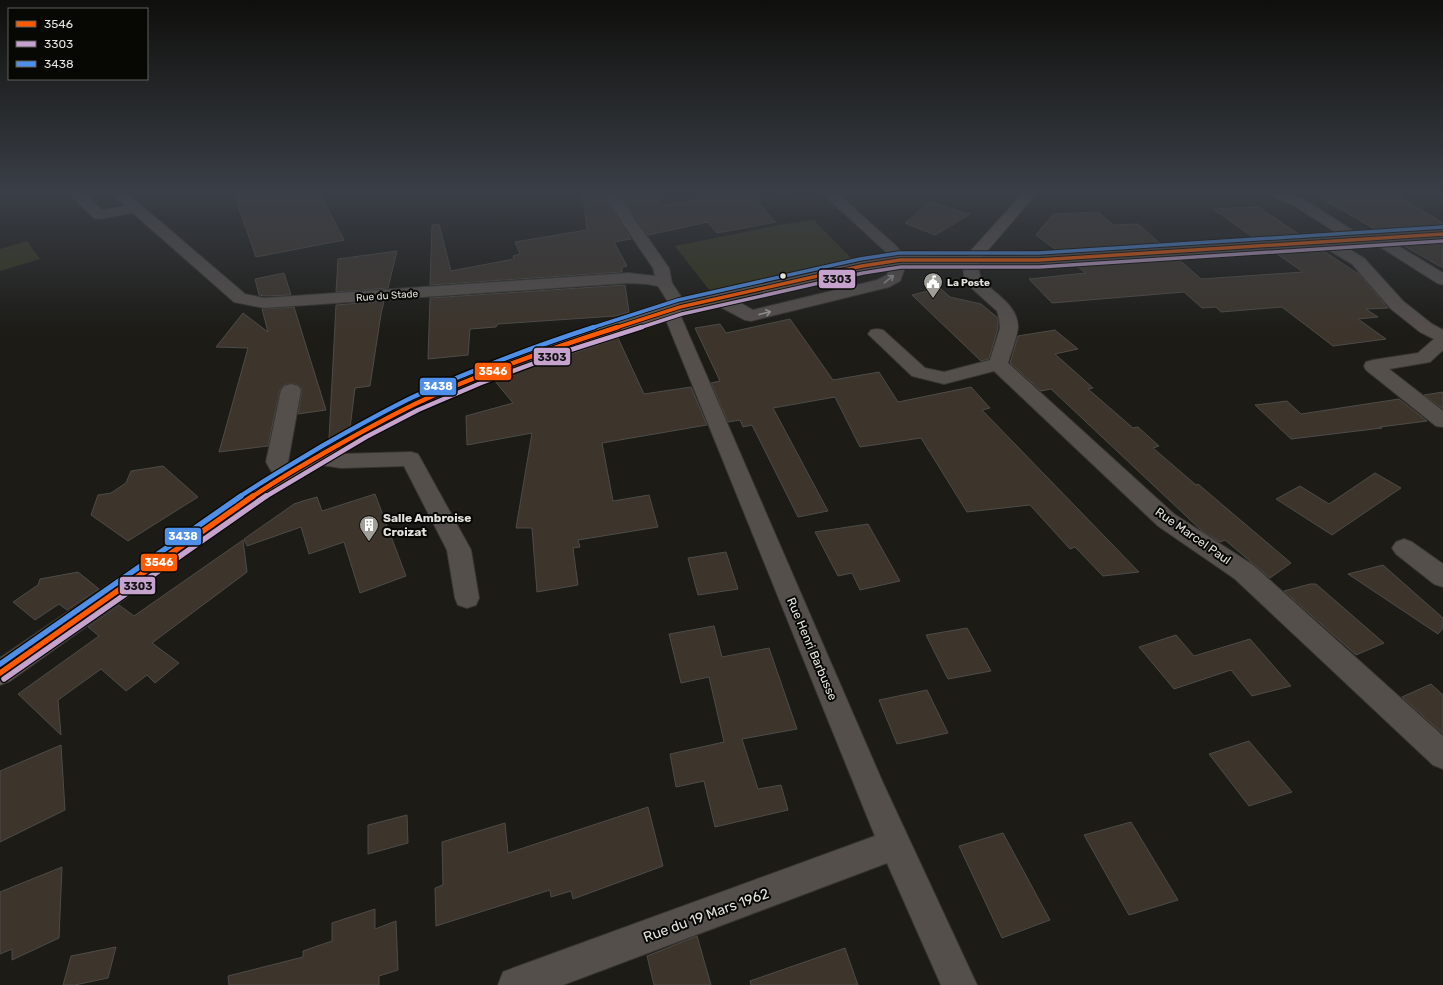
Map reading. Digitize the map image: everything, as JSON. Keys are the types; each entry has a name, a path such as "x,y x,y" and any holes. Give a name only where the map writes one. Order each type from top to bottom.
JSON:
{"main road":[{"path":"0,673 271,484 363,431 415,404 471,380 565,344 675,308 862,266 900,260 970,260 990,240"}],"street":[{"name":"Rue du Stade","path":"174,240 240,298 264,303 628,278 647,279 664,283"},
{"path":"642,240 661,268 664,283 675,308"},
{"path":"881,240 900,260"},
{"path":"877,334 919,372 944,378 998,364 1009,328 1008,318 1004,309 973,282 970,260 1039,260 1346,240"},
{"path":"1379,240 1443,280"},
{"path":"1326,242 1358,261 1397,305 1426,328 1443,338 1424,358 1373,366 1443,421"},
{"name":"Rue Henri Barbusse","path":"675,308 872,793 959,985"},
{"name":"Rue Marcel Paul","path":"998,364 1166,520 1244,572 1443,755"},
{"path":"285,476 277,462 291,390"},
{"path":"316,458 341,461 410,459 459,550 467,598"},
{"path":"1404,548 1443,577"},
{"name":"Rue du 19 Mars 1962","path":"516,985 896,844"}],"green space":[{"path":"705,240 833,240 854,261 710,291 675,246"},
{"path":"27,241 40,259 0,271 0,249"}],"building":[{"path":"250,240 344,240 256,257"},
{"path":"432,240 443,240 451,271 514,259 513,256 520,254 515,242 527,240 626,240 614,242 627,266 622,267 622,272 430,285"},
{"path":"1043,240 1156,240 1163,246 1059,252"},
{"path":"1443,240 1443,268 1399,243"},
{"path":"1319,248 1360,275 1388,308 1366,309 1378,317 1358,319 1386,339 1333,346 1282,307 1221,312 1216,307 1202,308 1184,292 1052,303 1029,279 1086,273 1074,264 1176,257 1201,279 1303,272 1273,251"},
{"path":"397,251 388,288 336,292 338,259"},
{"path":"284,273 291,295 259,295 255,279"},
{"path":"625,285 629,312 615,316 498,324 496,327 470,329 468,355 428,359 430,298"},
{"path":"940,288 950,297 981,304 998,318 998,328 989,359 981,361 912,295"},
{"path":"384,301 370,386 355,388 350,428 329,439 336,305"},
{"path":"294,307 326,410 298,414 302,389 298,385 291,383 284,385 280,390 268,446 219,452 248,348 216,347 243,313 268,332 262,309"},
{"path":"790,319 833,380 879,372 898,402 971,387 990,408 982,410 1139,572 1103,576 1075,547 1070,549 1030,505 967,512 921,438 860,447 835,397 773,408 828,511 798,517 752,425 743,427 740,420 728,422 711,383 720,381 695,328 720,324 726,333"},
{"path":"1055,330 1078,349 1055,354 1093,388 1088,389 1133,428 1138,427 1159,446 1153,448 1291,563 1270,578 1225,540 1220,542 1202,531 1051,389 1041,391 1010,363 1018,336"},
{"path":"618,338 644,394 691,387 707,425 602,443 613,501 649,495 658,527 578,540 580,547 573,548 578,585 537,592 532,528 516,528 532,433 467,445 466,416 513,403 494,380"},
{"path":"1443,392 1443,409 1424,395"},
{"path":"1399,399 1427,421 1291,439 1255,405 1287,401 1301,414"},
{"path":"163,466 198,497 128,541 91,515 98,495 111,493 126,483 131,471"},
{"path":"1375,473 1401,488 1332,535 1276,499 1300,486 1329,504"},
{"name":"Salle Ambroise Croizat","path":"375,494 406,576 360,593 344,542 309,554 301,527 247,546 244,539 294,504 317,497 322,511"},
{"path":"868,524 900,581 860,590 852,573 838,576 815,532"},
{"path":"243,540 247,572 152,643 179,663 155,683 147,675 126,691 101,669 58,700 61,735 18,694 99,636 88,627 119,605 134,616"},
{"path":"726,552 738,589 698,595 688,558"},
{"path":"1383,565 1443,618 1443,628 1438,634 1348,574"},
{"path":"78,572 99,589 67,610 59,604 35,620 13,602 38,585 40,579"},
{"path":"1310,584 1316,584 1384,643 1356,655 1284,591"},
{"path":"714,626 722,657 769,648 797,729 742,739 758,789 781,785 788,810 715,827 704,781 676,787 670,754 724,742 709,677 681,683 669,634"},
{"path":"967,628 991,671 948,679 926,635"},
{"path":"1176,635 1194,656 1250,639 1291,686 1252,696 1231,670 1174,689 1139,647"},
{"path":"1431,684 1443,695 1443,734 1402,697"},
{"path":"927,690 948,733 897,744 879,700"},
{"path":"1249,741 1292,792 1249,806 1209,754"},
{"path":"61,745 65,810 0,842 0,771"},
{"path":"648,807 663,866 573,899 571,891 551,897 550,890 436,926 435,888 443,885 442,842 505,823 508,853"},
{"path":"407,815 408,843 368,854 368,825"},
{"path":"1131,822 1178,900 1129,915 1084,835"},
{"path":"1003,833 1050,920 1002,938 959,846"},
{"path":"62,867 59,938 12,960 12,949 0,954 0,892"},
{"path":"375,909 375,929 396,921 398,970 379,976 379,985 229,985 228,976 303,957 303,951 332,941 332,923"},
{"path":"697,936 711,985 654,985 647,956"},
{"path":"116,947 108,978 75,985 63,985 71,956"},
{"path":"845,948 858,985 751,985 750,981"}],"transit line":[{"name":"3438","path":"0,664 267,478 360,425 412,398 476,370 563,337 678,300 860,259 899,253 1039,253 1242,240"},
{"name":"3546","path":"0,673 271,484 363,431 415,404 478,377 565,344 680,307 862,266 900,260 1039,260 1350,240"},
{"name":"3303","path":"4,679 275,490 366,437 418,410 481,383 567,351 682,314 863,273 901,267 1039,267 1443,241"}],"place":[{"name":"La Poste","path":"933,299"},
{"name":"Salle Ambroise Croizat","path":"369,542"}]}
